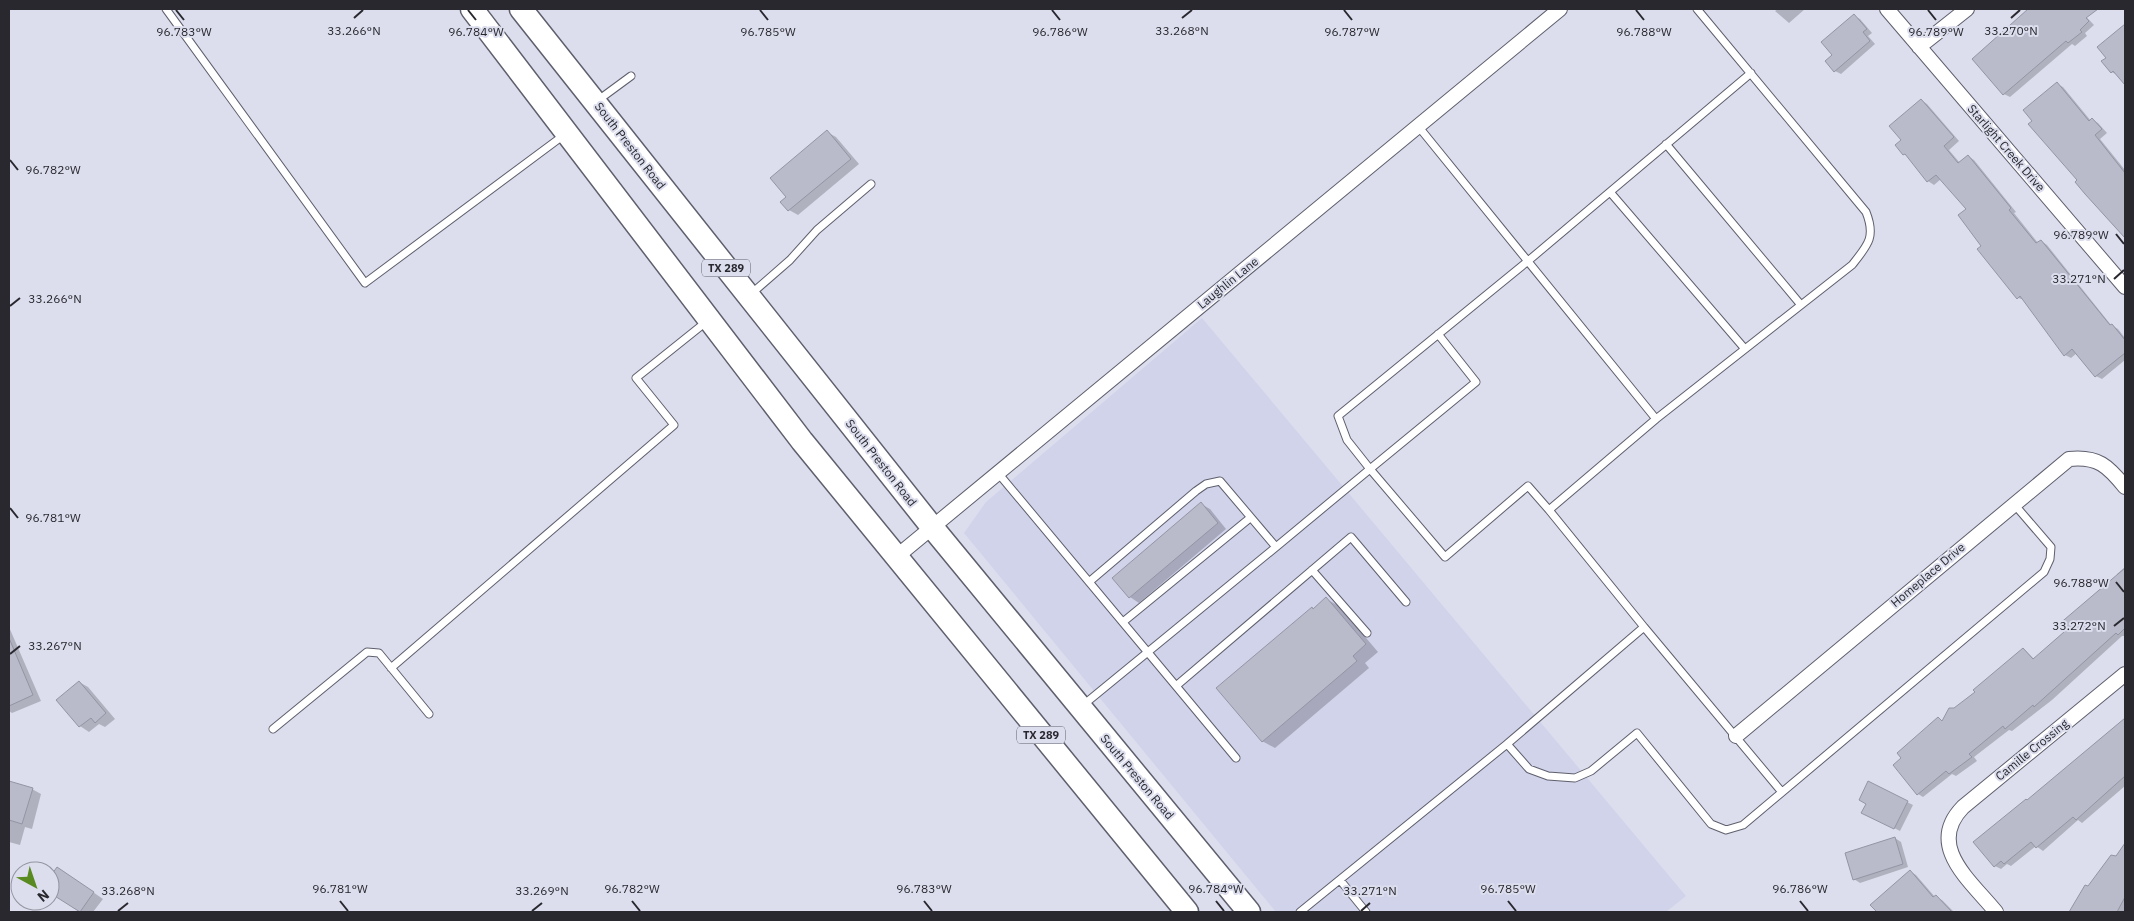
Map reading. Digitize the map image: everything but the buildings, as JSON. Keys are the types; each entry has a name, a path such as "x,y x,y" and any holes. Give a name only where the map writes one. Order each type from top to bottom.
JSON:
{"main road":[{"name":"TX 289","path":"472,9 813,456 1187,912"},
{"name":"South Preston Road","path":"521,9 932,527 1079,708 1249,912"}],"street":[{"name":"Laughlin Lane","path":"895,558 1560,9"},
{"name":"Starlight Creek Drive","path":"1887,9 2125,287"},
{"path":"1920,47 1967,9"},
{"name":"Homeplace Drive","path":"1736,736 2069,459 2090,458 2098,462 2110,469 2125,487"},
{"name":"Camille Crossing","path":"1996,912 1954,860 1948,845 1948,833 1953,818 1963,807 2125,674"}],"lane":[{"path":"166,9 365,283 567,133"},
{"path":"1549,510 1656,419 1852,264 1868,246 1872,226 1866,212 1697,9"},
{"path":"1751,73 1528,261 1338,416 1347,440 1445,557 1528,486 1781,791"},
{"path":"596,102 630,76"},
{"path":"1418,126 1656,419"},
{"path":"1666,144 1801,305"},
{"path":"748,296 790,260 817,230 871,184"},
{"path":"1610,192 1745,349"},
{"path":"392,668 674,425 636,378 708,320"},
{"path":"1079,708 1476,382 1438,334"},
{"path":"998,473 1236,758"},
{"path":"1089,582 1206,484 1220,481 1276,547"},
{"path":"1507,744 1529,769 1548,776 1575,778 1591,771 1637,733 1712,824 1726,830 1743,825 1781,791 2044,572 2050,559 2051,547 2014,504"},
{"path":"1123,622 1250,518"},
{"path":"1176,686 1351,537 1406,602"},
{"path":"1312,570 1367,633"},
{"path":"1300,912 1507,744 1644,626"},
{"path":"273,729 367,652 379,653 429,714"},
{"path":"1340,880 1366,912"}],"shaded area":[{"path":"1202,318 1686,896 1666,912 1276,912 964,533 986,502"}]}
